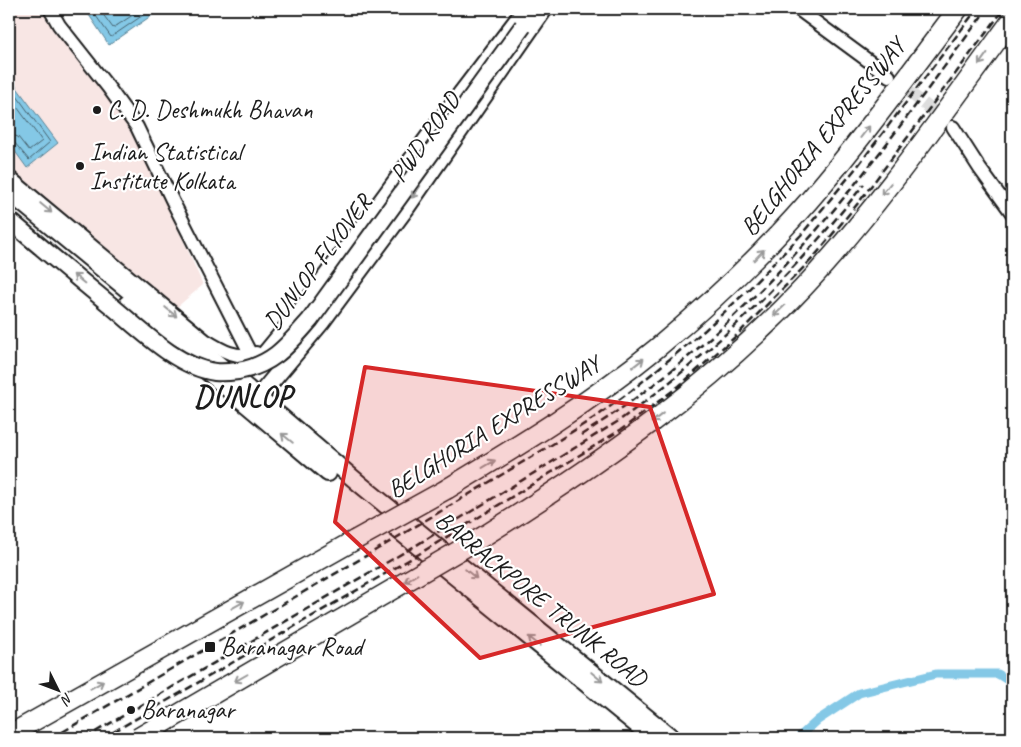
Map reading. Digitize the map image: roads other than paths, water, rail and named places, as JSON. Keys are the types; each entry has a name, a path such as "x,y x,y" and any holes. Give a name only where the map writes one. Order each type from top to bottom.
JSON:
{"highway":[{"name":"BELGHORIA EXPRESSWAY","path":"9,735 447,489 546,430 606,388 658,347 724,288 776,237 825,183 958,9"},
{"path":"138,738 484,536 542,500 656,419 739,351 803,288 849,235 891,183 1012,20"}],"main road":[{"name":"PWD ROAD","path":"237,388 303,308 444,115 526,9"},
{"name":"DUNLOP FLYOVER","path":"9,220 152,338 188,365 215,372 230,372 261,365 274,358 284,349 310,320 535,9"},
{"name":"PWD ROAD","path":"254,403 322,320 406,208 544,9"},
{"name":"BARRACKPORE TRUNK ROAD","path":"9,192 254,403 653,738"},
{"name":"BARRACKPORE TRUNK ROAD","path":"9,203 237,388"},
{"name":"BARRACKPORE TRUNK ROAD","path":"254,403 360,486 672,738"}],"street":[{"path":"50,9 59,25 138,127 174,204 251,355"},
{"path":"798,9 889,76"},
{"path":"953,127 980,169 1009,208"},
{"path":"9,177 205,340 228,354 251,355 270,348"}],"water":[{"path":"85,9 161,9 109,45"},
{"path":"9,77 58,143 27,168 9,143"}],"waterway":[{"path":"798,738 818,720 859,693 936,674 998,674 1012,683"}],"tunnel":[{"path":"895,81 946,121"}],"railway":[{"path":"52,738 376,550 548,447 600,414 631,391 705,330 748,290 801,235 857,167 977,9"},
{"path":"581,435 645,391 675,367 762,289 814,233 859,179 987,9"},
{"path":"103,738 419,554 622,429 679,386 735,337 813,258 859,202 1004,9"},
{"path":"85,738 415,546 617,422 685,370 749,312 809,250 864,184"}],"place":[{"name":"C. D. Deshmukh Bhavan","path":"97,110"},
{"name":"Indian Statistical Institute Kolkata","path":"80,166"},
{"name":"Baranagar Road","path":"210,647"},
{"name":"Baranagar","path":"131,710"}],"district":[{"name":"DUNLOP","path":"243,396"}]}
